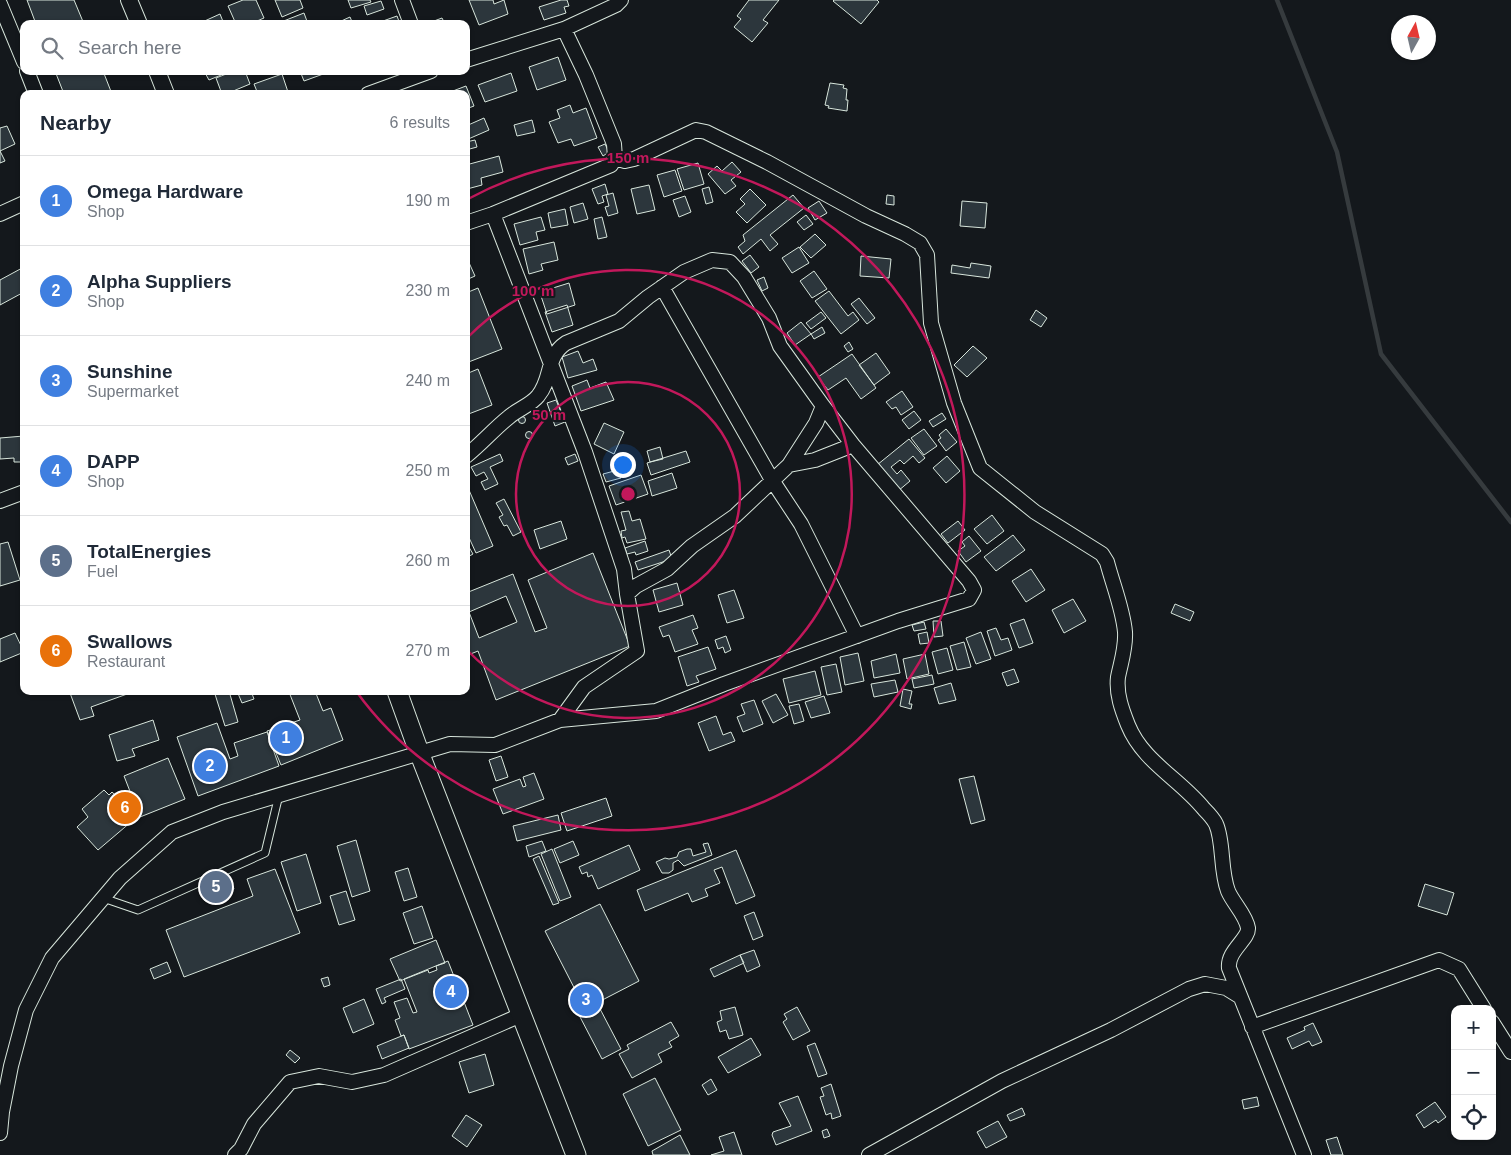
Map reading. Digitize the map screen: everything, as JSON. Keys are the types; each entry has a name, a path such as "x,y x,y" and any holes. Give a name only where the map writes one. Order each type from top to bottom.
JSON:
{"main road":[{"path":"398,695 576,1155"}],"street":[{"path":"402,0 410,20"},
{"path":"470,59 564,29 616,5 621,0"},
{"path":"133,1 138,20"},
{"path":"0,4 20,52"},
{"path":"470,222 493,214 611,164 615,158 614,144 586,75 564,29"},
{"path":"29,75 34,90"},
{"path":"159,75 165,90"},
{"path":"379,90 419,75"},
{"path":"615,158 625,161 634,159 696,130 706,132 767,162 866,216 905,234 924,249 927,255 931,324 954,403 980,468 1035,512 1102,554 1107,562 1125,633 1123,661 1118,679 1119,701 1129,728 1144,753 1197,799 1216,824 1223,872 1228,890 1248,929 1237,946 1229,964 1239,996 1304,1155"},
{"path":"0,214 20,205"},
{"path":"493,214 585,452 611,527 624,569 638,651 584,687 560,720"},
{"path":"0,1133 11,1066 26,1010 52,958 120,878 172,832 223,812 450,744 495,745 560,720 656,711 724,684 858,636 969,599 974,590 969,581 823,406 780,346 769,318 744,277 730,262 712,260 684,272 648,297 620,321 566,343 559,348 551,363 544,387 537,397 510,416 470,452"},
{"path":"662,287 772,480 801,524 858,636"},
{"path":"627,594 636,586 667,568 692,546 735,516 789,465 816,423 823,406"},
{"path":"789,465 815,460 854,445"},
{"path":"0,501 20,494"},
{"path":"1252,1027 1439,960 1459,969 1482,1005"},
{"path":"869,1155 1002,1081 1111,1030 1189,989 1205,984 1226,988 1239,996"},
{"path":"235,1155 241,1149 254,1124 290,1082 319,1076 352,1082 384,1075 521,1015"},
{"path":"1496,1028 1511,1052"}],"lane":[{"path":"103,898 138,910 265,853 279,795"}],"building":[{"path":"27,0 74,0 82,20 34,20"},
{"path":"243,0 256,0 264,18 259,20 234,20 228,6"},
{"path":"275,0 300,0 303,8 282,17"},
{"path":"348,0 370,0 371,2 351,8"},
{"path":"469,0 493,0 494,4 504,0 508,14 479,25"},
{"path":"567,0 569,6 564,7 566,13 544,20 539,7"},
{"path":"749,0 779,0 763,20 768,23 752,42 734,27 741,19 737,16"},
{"path":"834,0 877,0 879,2 861,24"},
{"path":"381,1 384,9 367,15 364,6"},
{"path":"304,13 307,20 286,20"},
{"path":"220,14 222,20 207,20"},
{"path":"397,16 398,20 386,20"},
{"path":"558,57 566,80 537,90 529,67"},
{"path":"511,73 517,91 485,102 478,85"},
{"path":"57,75 105,75 110,90 62,90"},
{"path":"206,75 221,75 209,80"},
{"path":"224,75 247,75 250,84 236,90 220,90 216,78"},
{"path":"282,75 287,90 256,90 254,84"},
{"path":"302,75 320,75 304,81"},
{"path":"830,83 844,85 843,88 847,89 847,111 828,108 829,106 825,105"},
{"path":"466,86 468,90 456,90"},
{"path":"470,96 474,106 470,108"},
{"path":"570,105 573,113 586,108 597,138 574,146 571,139 558,143 549,122 560,118 557,110"},
{"path":"484,118 489,130 470,138 470,124"},
{"path":"532,120 535,132 517,136 514,125"},
{"path":"7,126 15,144 0,151 0,128"},
{"path":"475,140 477,147 470,149 470,141"},
{"path":"605,144 609,152 603,156 598,147"},
{"path":"0,151 5,161 0,163"},
{"path":"499,156 503,172 481,178 482,185 470,188 470,164"},
{"path":"732,162 741,172 731,180 736,186 725,194 708,174 717,166 722,171"},
{"path":"698,163 704,184 684,190 677,169"},
{"path":"675,170 682,191 664,197 657,175"},
{"path":"605,184 608,194 602,196 604,202 598,204 592,189"},
{"path":"649,185 655,210 637,214 631,189"},
{"path":"709,187 713,202 706,204 702,189"},
{"path":"750,189 766,205 747,223 736,212 745,204 740,199"},
{"path":"613,193 618,213 608,216 605,207 609,206 606,195"},
{"path":"793,195 804,208 770,235 778,244 770,251 761,239 743,254 738,247 745,241 743,235"},
{"path":"887,195 894,196 894,205 886,204"},
{"path":"685,196 691,212 679,217 673,200"},
{"path":"819,201 827,213 815,220 808,208"},
{"path":"962,201 987,203 985,228 960,226"},
{"path":"583,203 588,219 574,223 570,207"},
{"path":"565,209 568,225 551,228 548,213"},
{"path":"806,215 813,224 804,230 797,222"},
{"path":"541,217 545,230 536,232 538,240 520,245 514,224"},
{"path":"602,217 607,237 598,239 594,219"},
{"path":"815,234 826,245 811,258 800,247"},
{"path":"554,242 558,260 541,264 543,270 529,274 523,249"},
{"path":"799,247 809,263 792,273 782,258"},
{"path":"750,255 759,267 751,273 742,261"},
{"path":"861,256 891,259 889,278 860,276"},
{"path":"971,263 991,266 989,278 951,273 952,265 970,268"},
{"path":"470,265 475,276 470,278"},
{"path":"20,269 20,294 0,305 0,280"},
{"path":"814,271 827,289 812,298 800,281"},
{"path":"764,277 768,288 762,291 757,280"},
{"path":"569,283 575,305 547,314 541,296 554,292 553,288"},
{"path":"478,288 502,349 470,361 470,291"},
{"path":"829,291 848,316 853,312 859,320 841,334 815,301"},
{"path":"859,298 875,318 867,324 851,304"},
{"path":"567,305 573,325 552,332 545,312"},
{"path":"1036,310 1047,318 1041,327 1030,320"},
{"path":"821,312 826,318 811,329 806,323"},
{"path":"801,322 811,334 795,345 787,333"},
{"path":"822,327 825,333 814,339 811,334"},
{"path":"849,342 853,349 848,352 844,346"},
{"path":"973,346 987,358 967,377 954,365"},
{"path":"578,351 583,363 593,359 597,370 568,378 562,357"},
{"path":"876,353 890,373 874,385 859,365"},
{"path":"852,354 876,388 861,399 846,378 828,390 818,377"},
{"path":"478,369 492,405 470,413 470,372"},
{"path":"587,380 590,388 606,382 614,400 581,411 572,386"},
{"path":"902,391 913,407 901,415 896,407 892,409 886,402"},
{"path":"556,400 565,422 555,426 547,403"},
{"path":"914,411 921,420 909,429 902,420"},
{"path":"942,413 946,419 933,427 929,421"},
{"path":"522,416 526,420 522,424 518,420"},
{"path":"604,423 624,432 614,454 594,444"},
{"path":"924,429 937,446 924,455 911,438"},
{"path":"946,429 957,442 946,451 938,440 941,438 939,435"},
{"path":"529,431 533,435 529,439 525,435"},
{"path":"20,436 20,462 14,462 14,458 0,459 0,438"},
{"path":"909,439 925,458 919,463 913,456 904,464 900,460 891,467 897,474 901,470 910,481 898,491 877,465"},
{"path":"660,447 663,459 650,462 647,451"},
{"path":"686,451 690,462 651,475 647,463"},
{"path":"500,454 503,461 490,467 498,484 485,490 481,482 488,479 484,472 476,476 471,467"},
{"path":"575,454 578,461 568,465 565,458"},
{"path":"947,456 960,471 946,483 933,468"},
{"path":"618,470 621,478 606,482 603,474"},
{"path":"672,473 677,488 652,496 648,481"},
{"path":"641,475 648,494 616,505 609,486"},
{"path":"470,492 493,546 476,553 470,540"},
{"path":"504,499 521,532 513,536 507,525 504,526 499,517 503,515 496,503"},
{"path":"629,511 632,521 640,519 646,539 627,543 625,537 622,538 621,531 626,530 621,512"},
{"path":"992,515 1004,531 987,544 974,529"},
{"path":"561,521 567,539 540,549 534,530"},
{"path":"958,521 965,530 948,543 941,534"},
{"path":"1013,535 1025,550 996,571 984,557"},
{"path":"969,536 981,551 966,562 958,551 965,546 962,542"},
{"path":"645,541 648,551 636,555 635,552 627,554 625,548"},
{"path":"8,542 20,580 0,586 0,544"},
{"path":"669,550 672,559 638,570 635,562"},
{"path":"593,553 630,646 496,700 478,651 470,654 470,615 479,638 517,622 506,596 470,612 470,591 513,574 535,632 547,628 528,580"},
{"path":"1031,569 1045,590 1026,602 1012,581"},
{"path":"677,583 683,605 659,612 653,590"},
{"path":"734,590 744,618 727,623 718,595"},
{"path":"1073,599 1086,621 1064,633 1052,610"},
{"path":"1175,604 1194,612 1190,621 1171,613"},
{"path":"693,615 698,628 692,630 698,644 675,652 669,635 663,637 659,627"},
{"path":"1024,619 1033,643 1019,648 1010,624"},
{"path":"933,621 941,621 943,636 934,637"},
{"path":"924,622 926,629 914,631 912,625"},
{"path":"996,628 1001,640 1008,638 1012,650 995,656 987,631"},
{"path":"927,632 929,643 920,644 918,634"},
{"path":"981,632 991,659 976,664 966,638"},
{"path":"15,633 20,644 20,654 0,662 0,639"},
{"path":"726,636 731,650 725,653 723,647 718,649 715,640"},
{"path":"964,642 971,667 957,670 950,646"},
{"path":"708,647 716,669 696,676 699,682 687,686 678,657"},
{"path":"947,648 953,670 938,674 932,652"},
{"path":"858,653 864,681 845,685 840,657"},
{"path":"896,654 900,673 874,678 871,661"},
{"path":"925,654 929,674 907,679 903,659"},
{"path":"836,664 842,692 827,695 821,667"},
{"path":"1014,669 1019,682 1007,686 1002,673"},
{"path":"815,671 821,695 789,703 783,679"},
{"path":"932,675 934,684 914,688 912,679"},
{"path":"895,680 898,692 874,697 871,684"},
{"path":"951,683 956,700 939,704 934,688"},
{"path":"903,689 912,691 909,704 912,704 911,709 900,706"},
{"path":"776,694 788,715 773,723 762,701"},
{"path":"71,695 124,695 91,707 94,716 80,720"},
{"path":"215,695 230,695 238,722 225,726"},
{"path":"239,695 252,695 254,699 242,703"},
{"path":"290,695 317,695 323,711 331,708 343,740 281,765 267,731 300,720"},
{"path":"824,696 830,713 811,718 805,702"},
{"path":"754,700 763,724 743,732 737,717 745,714 741,704"},
{"path":"799,704 804,721 794,724 789,706"},
{"path":"716,716 723,735 731,732 735,741 709,751 698,723"},
{"path":"153,720 159,740 132,749 135,756 117,761 109,735"},
{"path":"217,723 230,759 238,756 234,743 267,732 279,766 198,796 177,737"},
{"path":"501,756 508,777 496,781 489,760"},
{"path":"168,758 185,799 140,817 124,776"},
{"path":"534,773 544,799 503,814 493,789 520,779 523,787 526,786 523,777"},
{"path":"974,776 985,820 971,824 959,779"},
{"path":"104,790 109,795 112,792 138,816 98,850 77,827 88,817 82,809"},
{"path":"606,798 612,816 567,831 561,813"},
{"path":"558,815 561,830 517,841 513,826"},
{"path":"356,840 370,891 352,897 337,846"},
{"path":"542,841 546,851 529,857 526,846"},
{"path":"573,841 579,855 560,863 554,849"},
{"path":"708,843 712,855 684,866 678,860 673,863 673,870 669,873 662,873 656,862 665,858 677,857 679,852 687,849 691,849 693,856 706,852 703,844"},
{"path":"629,845 640,870 598,889 592,875 588,877 587,872 582,874 579,867"},
{"path":"552,849 571,897 560,901 541,854"},
{"path":"736,850 755,896 736,904 722,867 714,870 720,883 705,889 708,896 692,902 688,893 645,911 637,890"},
{"path":"306,854 321,903 297,911 281,862"},
{"path":"539,856 559,903 553,905 533,859"},
{"path":"408,868 417,897 404,901 395,872"},
{"path":"275,869 300,933 184,977 166,930 253,896 247,879"},
{"path":"227,873 234,889 205,901 198,885"},
{"path":"1425,884 1454,893 1447,915 1418,906"},
{"path":"346,891 355,920 339,925 330,896"},
{"path":"600,904 639,981 585,1009 545,931"},
{"path":"422,906 433,938 414,944 403,913"},
{"path":"754,912 763,936 753,940 744,916"},
{"path":"436,940 445,963 436,966 437,970 429,973 428,970 400,981 390,959"},
{"path":"754,950 760,966 747,972 740,955"},
{"path":"740,955 744,963 714,977 710,969"},
{"path":"448,961 473,1025 409,1049 404,1035 401,1036 395,1020 400,1018 394,1002 407,998 413,1013 417,1012 404,979"},
{"path":"167,962 171,972 154,979 150,969"},
{"path":"328,977 330,985 324,987 321,979"},
{"path":"401,979 405,989 384,998 386,1002 382,1004 376,989"},
{"path":"364,999 374,1024 353,1033 343,1008"},
{"path":"598,1005 621,1049 602,1059 579,1015"},
{"path":"735,1007 743,1035 729,1039 726,1030 720,1032 717,1022 722,1020 720,1011"},
{"path":"797,1007 810,1031 793,1040 783,1022 787,1019 784,1014"},
{"path":"671,1022 679,1036 669,1042 672,1047 658,1054 662,1062 632,1078 619,1054 629,1049 627,1045"},
{"path":"1313,1023 1322,1042 1312,1046 1309,1041 1292,1049 1287,1038 1305,1030 1304,1027"},
{"path":"404,1035 409,1048 382,1059 377,1046"},
{"path":"751,1038 761,1055 728,1073 718,1057"},
{"path":"815,1043 827,1074 818,1077 807,1046"},
{"path":"290,1050 300,1058 295,1063 286,1055"},
{"path":"485,1054 494,1085 469,1093 459,1062"},
{"path":"655,1078 681,1130 648,1146 623,1094"},
{"path":"711,1079 717,1090 708,1095 702,1085"},
{"path":"831,1084 841,1116 832,1119 831,1113 826,1115 820,1097 824,1096 821,1088"},
{"path":"798,1096 812,1131 776,1145 772,1135 773,1132 791,1126 779,1103"},
{"path":"1257,1097 1259,1106 1244,1109 1242,1100"},
{"path":"1435,1102 1446,1117 1438,1123 1436,1120 1424,1128 1416,1115"},
{"path":"1022,1108 1025,1115 1010,1121 1007,1115"},
{"path":"466,1115 482,1125 467,1147 452,1136"},
{"path":"998,1121 1007,1137 986,1148 977,1132"},
{"path":"827,1129 830,1136 824,1138 822,1131"},
{"path":"734,1132 742,1155 711,1155 724,1151 719,1137"},
{"path":"680,1135 690,1155 653,1155 652,1151"},
{"path":"1337,1137 1343,1155 1331,1155 1326,1140"}],"waterway":[{"path":"1277,0 1337,152 1381,354 1511,522"}],"place":[{"name":"Omega Hardware","path":"286,738"},
{"name":"Alpha Suppliers","path":"210,766"},
{"name":"Swallows","path":"125,808"},
{"name":"TotalEnergies","path":"216,887"},
{"name":"DAPP","path":"451,992"},
{"name":"Sunshine","path":"586,1000"}]}
